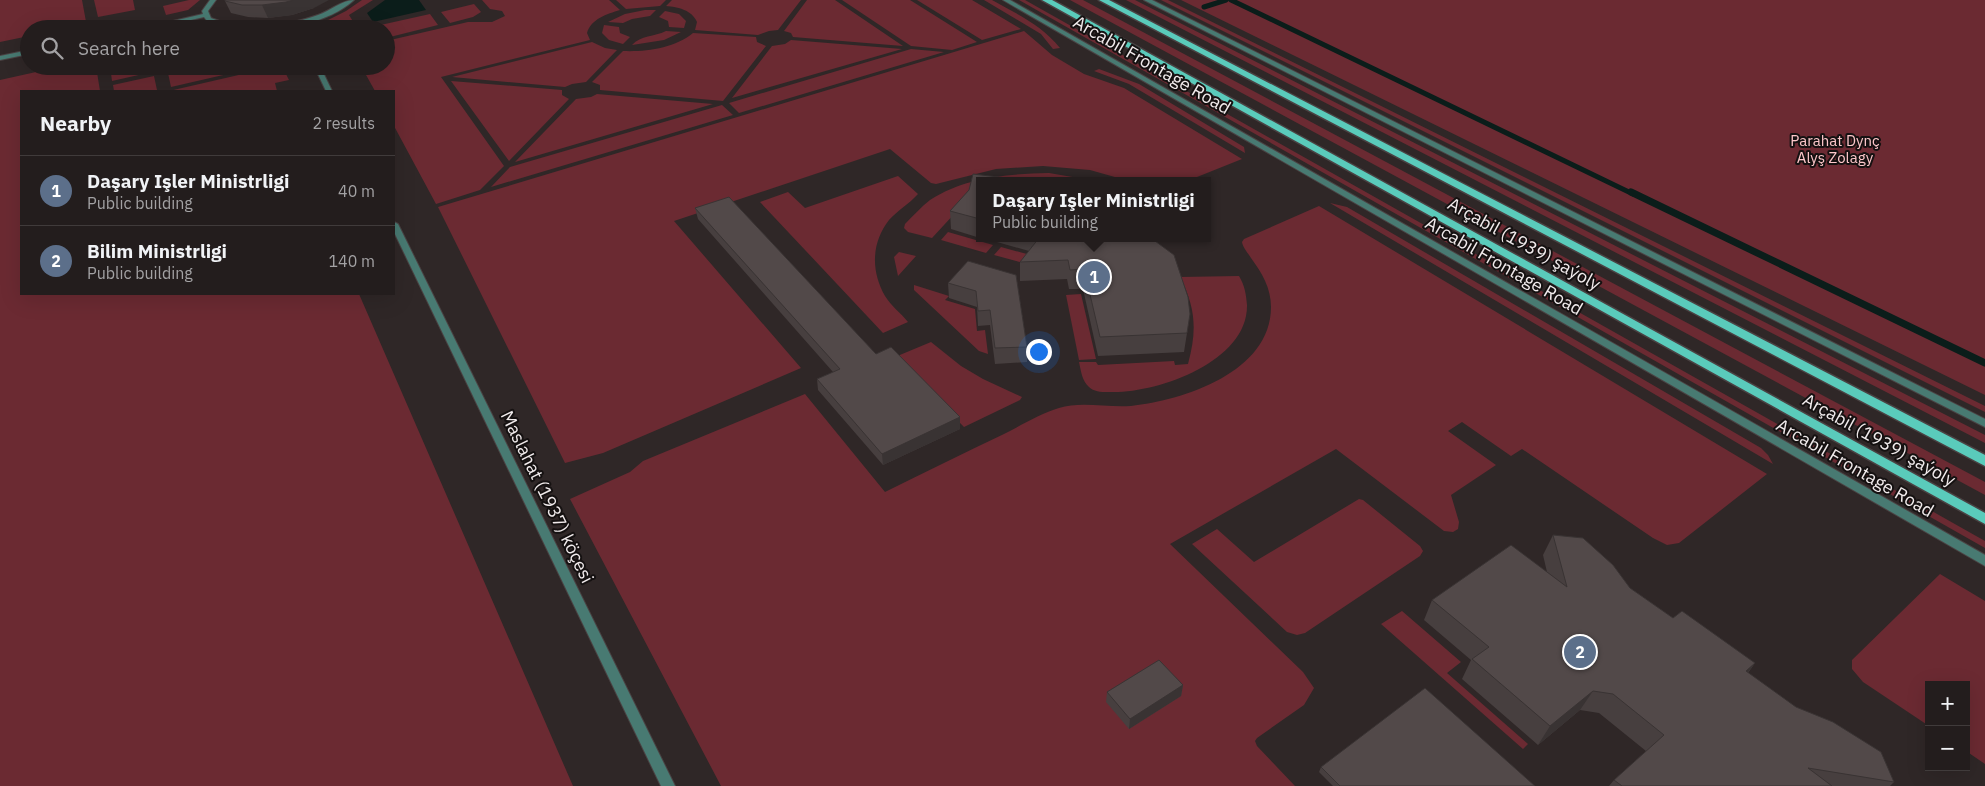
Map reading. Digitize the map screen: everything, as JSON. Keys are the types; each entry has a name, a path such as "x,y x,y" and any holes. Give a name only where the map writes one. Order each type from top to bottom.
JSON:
{"main road":[{"name":"Arçabil (1939) şaýoly","path":"1046,0 1985,519"},
{"name":"Arçabil (1939) şaýoly","path":"1103,0 1985,461"}],"street":[{"path":"206,16 207,6 213,0"},
{"path":"311,20 332,11 350,0"},
{"name":"Arcabil Frontage Road","path":"1006,0 1985,561"},
{"path":"1147,0 1985,423"},
{"path":"206,16 211,20"},
{"path":"186,20 206,16"},
{"path":"0,58 20,54"},
{"path":"321,75 329,90"},
{"name":"Maslahat (1937) köçesi","path":"395,226 668,786"}],"green space":[{"path":"0,0 82,0 86,20 20,20 20,38 0,42"},
{"path":"94,0 133,0 135,10 98,17"},
{"path":"189,0 200,0 188,10 166,15 163,6"},
{"path":"362,0 373,0 349,15 352,20 328,20"},
{"path":"482,0 609,0 620,10 605,15 592,24 587,33 590,40 441,77 504,166 480,190 436,204 395,128 395,90 374,90 366,75 395,75 395,39 468,22 492,22 505,16 502,11 490,9"},
{"path":"616,0 666,0 660,6 626,9"},
{"path":"672,0 801,0 778,30 758,35 695,30 697,22 692,15 680,8 666,6"},
{"path":"807,0 835,0 903,46 793,37 791,33 784,31"},
{"path":"842,0 910,0 977,42 952,50 911,46"},
{"path":"917,0 972,0 1021,29 982,40"},
{"path":"984,0 992,0 1029,21 1060,48 1053,49 1041,34"},
{"path":"1019,0 1025,0 1985,541 1985,548"},
{"path":"1070,0 1083,0 1985,482 1985,495"},
{"path":"1126,0 1135,0 1985,435 1985,443"},
{"path":"1161,0 1168,0 1985,406 1985,412"},
{"name":"Parahat Dynç Alyş Zolagy","path":"1181,0 1985,0 1985,395"},
{"path":"474,4 481,12 473,17 450,23 441,12"},
{"path":"656,10 650,16 632,19 623,23 608,22 625,14"},
{"path":"665,11 679,14 686,21 684,28 669,27 668,21 659,17"},
{"path":"430,14 438,25 395,36 395,22"},
{"path":"604,25 619,27 620,33 630,37 623,44 609,40 602,33"},
{"path":"666,31 681,32 664,40 632,45 639,39"},
{"path":"1024,31 1052,55 1084,74 1124,88 1242,159 1197,177 1115,177 1090,170 1043,166 996,169 936,184 931,183 890,149 674,221 801,368 603,453 565,463 438,207"},
{"path":"693,33 756,37 757,42 766,46 723,101 600,90 600,85 592,82 623,51 641,51 669,46"},
{"path":"791,40 902,49 732,98 772,46 785,44"},
{"path":"592,42 605,48 617,50 586,82 565,87 452,77"},
{"path":"911,49 944,52 739,113 729,103"},
{"path":"1099,69 1139,84 1244,147 1245,153 1129,84 1094,71"},
{"path":"22,75 97,75 100,90 20,90 20,295 359,295 573,786 0,786 0,80"},
{"path":"111,75 139,75 112,81"},
{"path":"168,75 223,75 171,87"},
{"path":"239,75 286,75 289,80 275,83 277,90 173,90"},
{"path":"154,76 157,90 114,90 113,85"},
{"path":"451,81 562,90 562,95 569,99 509,161"},
{"path":"597,94 713,104 515,162 576,99 591,97"},
{"path":"722,105 733,115 491,187 510,167"},
{"path":"1049,173 1072,177 995,177"},
{"path":"898,176 918,194 892,216 883,229 876,248 875,267 880,287 885,296 908,322 883,333 760,202 788,192 805,208"},
{"path":"976,181 976,187 968,199 932,238 908,232 904,228 905,224 930,200 943,192"},
{"path":"1330,203 1347,207 1761,448 1773,464"},
{"path":"1319,206 1767,474 1679,543 1667,545 1653,538 1522,449 1511,456 1462,422 1448,431 1496,465 1451,495 1459,522 1458,529 1453,532 1444,531 1336,449 1170,544 1303,672 1314,688 1304,705 1255,741 1257,746 1295,786 721,786 570,499 630,472 643,461 805,394 885,492 1052,410 1076,405 1131,406 1152,403 1199,389 1221,379 1241,365 1257,349 1267,330 1271,307 1268,287 1242,242 1244,239"},
{"path":"948,232 976,240 976,242 993,245 986,253 941,240"},
{"path":"1001,247 1034,256 1027,264 994,255"},
{"path":"899,252 916,256 898,276 894,257"},
{"path":"1239,276 1245,290 1247,305 1243,325 1233,342 1217,357 1198,370 1177,379 1133,391 1104,392 1091,389 1087,385 1082,376 1079,362 1096,362 1098,365 1174,361 1175,365 1188,364 1194,330 1192,309 1180,277"},
{"path":"914,285 949,296 945,300 975,309 977,331 985,330 988,354 979,351 914,290"},
{"path":"1081,294 1096,359 1079,360 1066,295"},
{"path":"931,342 961,366 983,379 1022,397 1020,400 964,427 895,357"},
{"path":"1359,499 1363,500 1420,546 1423,551 1420,556 1305,633 1297,635 1287,632 1192,544 1217,529 1254,562"},
{"path":"1940,574 1985,601 1985,764 1970,754 1970,681 1925,681 1925,723 1863,682 1852,669 1852,660"},
{"path":"1402,611 1461,662 1447,673 1528,744 1523,749 1381,624"}],"water":[{"path":"385,0 419,0 426,10 382,20 372,20 367,13"}],"building":[{"path":"225,0 294,0 262,5 242,5"},
{"path":"973,174 999,177 976,177 976,218 950,211 969,190"},
{"path":"729,197 876,354 891,347 960,417 882,454 817,379 840,369 695,208"},
{"path":"1036,242 1156,242 1174,255 1188,297 1190,314 1187,333 1100,337 1084,269 1070,270 1068,260 1020,262"},
{"path":"968,261 1016,275 1027,347 995,348 990,310 978,311 976,291 948,283"},
{"path":"1553,535 1583,538 1613,565 1630,588 1673,618 1682,611 1755,663 1746,671 1796,707 1833,722 1881,752 1894,782 1808,768 1832,786 1622,786 1614,780 1664,735 1613,694 1593,691 1550,726 1472,659 1489,647 1432,600 1511,545 1567,587"},
{"path":"1159,660 1183,685 1130,719 1107,692"},
{"path":"1425,688 1535,786 1340,786 1321,767"}],"waterway":[{"path":"1204,7 1226,0"},
{"path":"1231,0 1633,194"},
{"path":"1631,192 1985,363"}],"place":[{"name":"Daşary Işler Ministrligi","path":"1094,277"},
{"name":"Bilim Ministrligi","path":"1580,652"}]}
